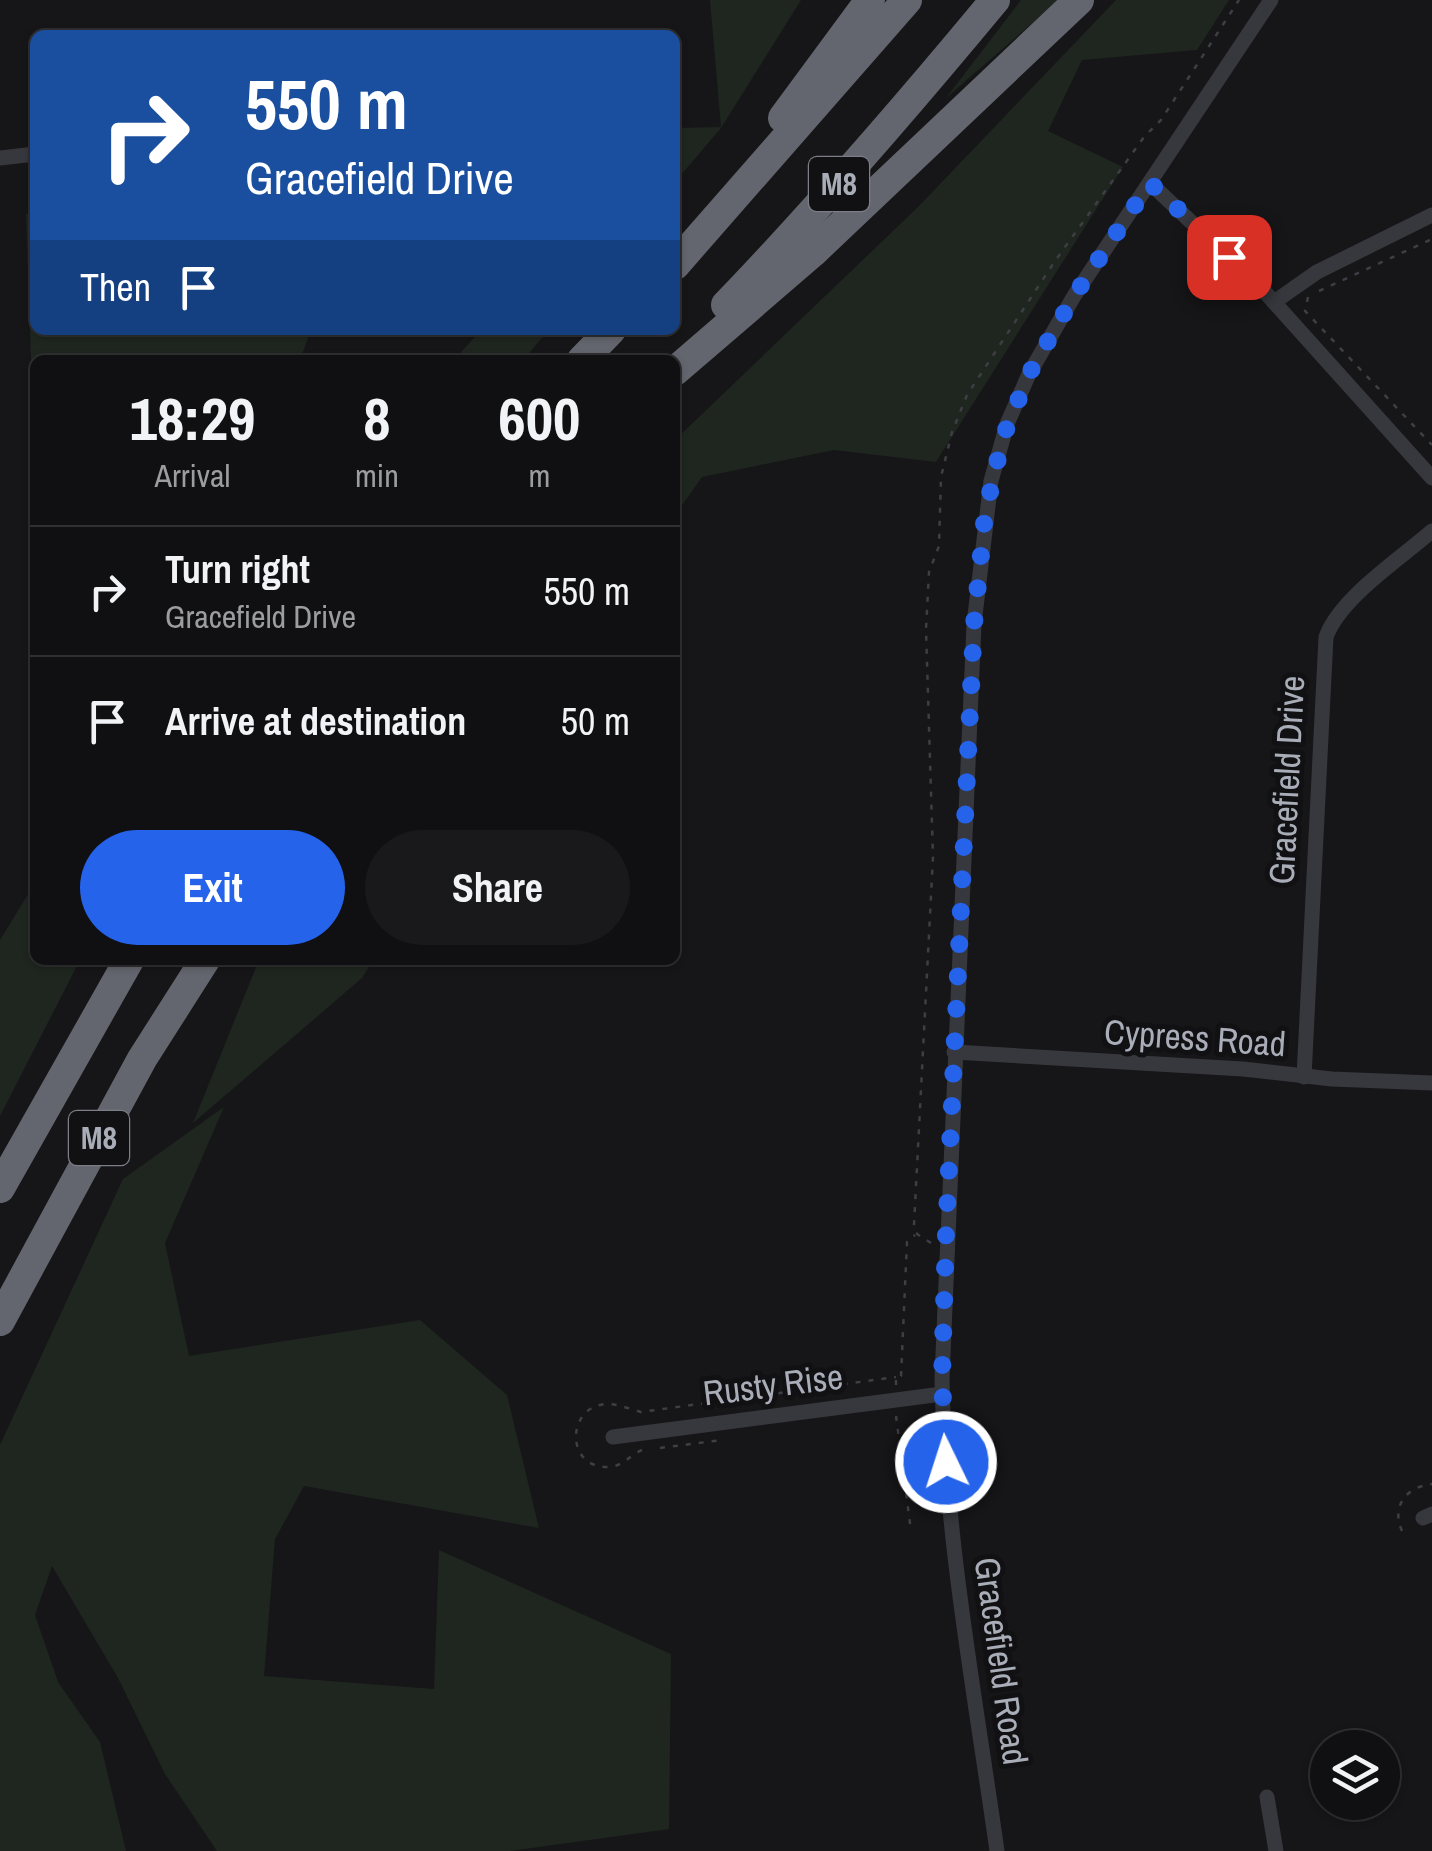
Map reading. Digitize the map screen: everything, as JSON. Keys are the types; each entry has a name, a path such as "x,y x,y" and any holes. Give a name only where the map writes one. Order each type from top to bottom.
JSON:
{"highway":[{"path":"680,260 870,0"},
{"name":"M8","path":"680,261 908,0"},
{"name":"M8","path":"678,355 798,230 906,109 995,0"},
{"path":"680,368 812,254 1079,0"},
{"path":"587,355 605,335"},
{"name":"M8","path":"0,1188 125,965"},
{"name":"M8","path":"0,1321 142,1060 203,965"}],"street":[{"name":"Gracefield Road","path":"997,1851 948,1492 942,1394 974,624 991,481 1008,424 1029,374 1074,296 1271,0"},
{"path":"0,158 30,155"},
{"path":"1150,183 1274,302 1432,478"},
{"path":"1274,302 1317,272 1432,215"},
{"name":"Gracefield Drive","path":"1304,1077 1326,637 1350,602 1432,531"},
{"name":"Cypress Road","path":"954,1052 1432,1083"},
{"name":"Rusty Rise","path":"612,1437 942,1394"},
{"path":"1267,1797 1276,1851"}],"path":[{"path":"1432,239 1308,296 1306,312 1432,445"},
{"path":"911,1530 895,1400 896,1377 901,1376 907,1242 916,1234"},
{"path":"1402,1531 1398,1514 1402,1499 1414,1488 1432,1484"}],"shaded area":[{"path":"710,0 801,0 721,128 680,176 680,128 721,127"},
{"path":"1021,0 1059,0 946,98"},
{"path":"1116,0 1229,0 1197,50 1082,60 1048,131 1123,167 936,462 834,450 702,477 680,508 680,435 918,207"},
{"path":"26,214 30,214 30,330"},
{"path":"30,335 309,335 302,355 31,355"},
{"path":"476,335 545,335 527,355 458,355"},
{"path":"30,891 30,965 77,965 0,1116 0,940"},
{"path":"257,965 370,965 362,978 193,1123"},
{"path":"224,1107 165,1243 189,1356 420,1320 507,1395 539,1528 304,1486 275,1539 264,1676 434,1689 439,1550 671,1654 669,1829 510,1851 217,1851 165,1774 118,1678 52,1566 35,1615 58,1682 100,1742 126,1851 0,1851 0,1445 123,1179"}],"route":[{"path":"946,1462 942,1353 954,1052 974,624 991,481 1008,424 1029,374 1074,296 1150,183 1229,257"}]}
